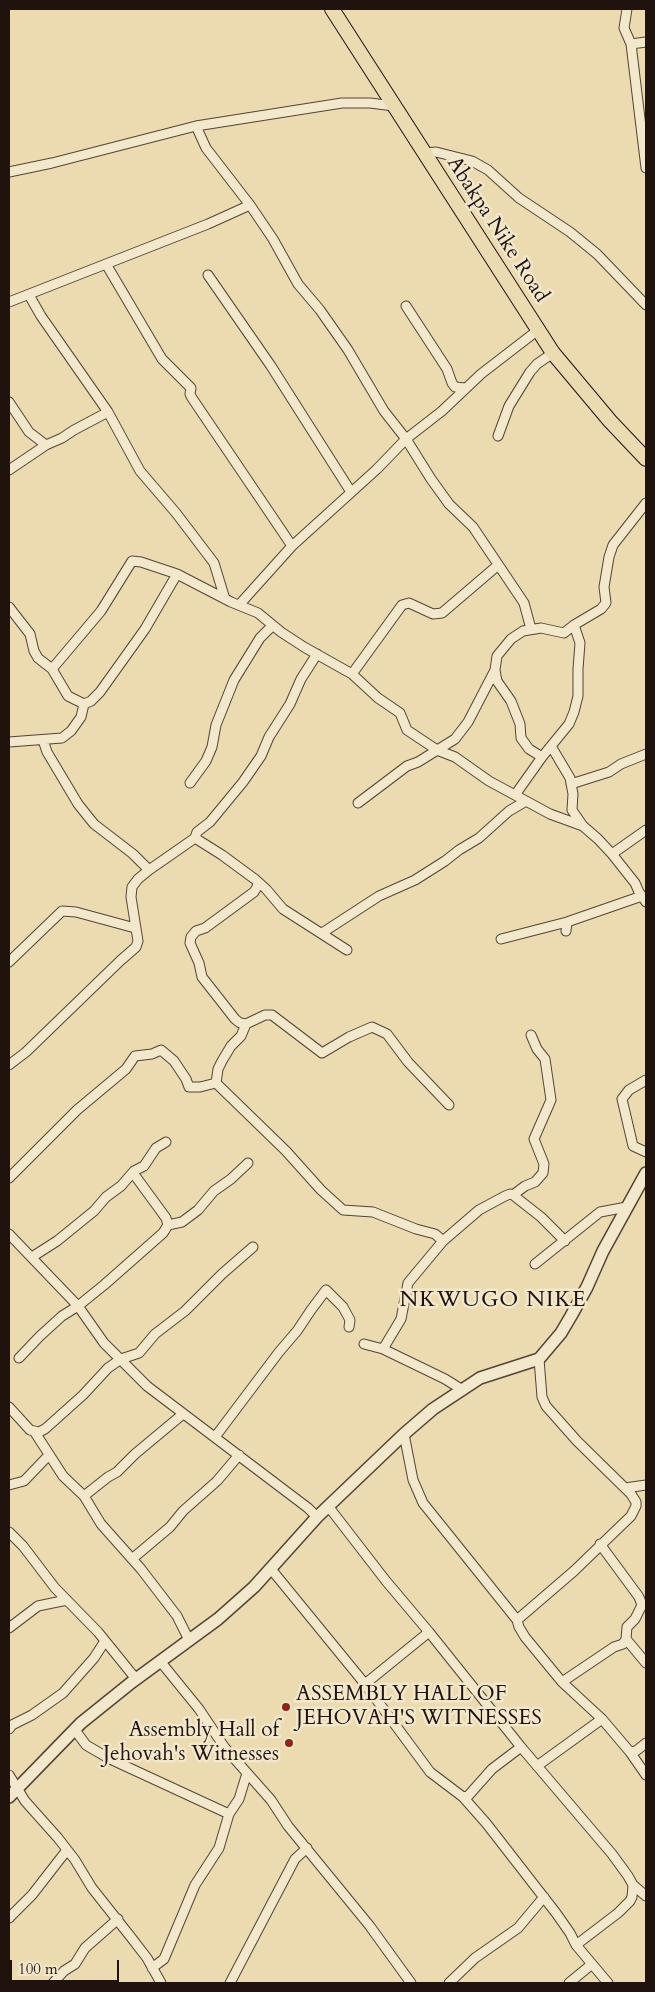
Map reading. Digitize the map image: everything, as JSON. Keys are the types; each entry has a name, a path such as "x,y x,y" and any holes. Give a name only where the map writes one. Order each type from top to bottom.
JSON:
{"main road":[{"name":"Abakpa Nike Road","path":"332,9 553,353 610,421 646,459"}],"street":[{"path":"627,9 624,28 631,44 646,168"},
{"path":"631,44 646,42"},
{"path":"9,172 52,163 196,126 342,103 370,103 394,106"},
{"path":"196,126 206,148 250,205 273,239 298,284 348,350 384,411 406,439 431,479 450,504 473,527 497,566 524,603 531,629"},
{"path":"424,153 436,152 472,161 488,170 519,198 570,232 597,254 646,305"},
{"path":"9,302 29,296 208,224 250,205"},
{"path":"106,264 162,359 191,388 190,394 192,398 292,546"},
{"path":"208,275 270,366 351,492"},
{"path":"29,296 108,412 140,471 176,513 214,564 225,599"},
{"path":"406,306 447,370 452,383 455,387 465,388"},
{"path":"239,605 292,546 377,469 406,439 442,411 465,388 538,330"},
{"path":"498,436 499,427 509,406 530,372 536,364 553,353"},
{"path":"9,402 29,432 46,445"},
{"path":"9,470 46,445 108,412"},
{"path":"542,757 529,749 521,738 520,724 513,703 497,681 495,670 497,656 515,636 531,629 547,628 564,634 574,625 601,609 605,604 604,587 611,551 620,535 642,513 646,503"},
{"path":"52,669 101,611 132,561 141,562 177,574 225,599 258,613 272,626 352,674 378,698 400,713 407,730 437,750 455,757 488,782 550,814 583,826"},
{"path":"352,674 402,605 409,603 433,614 442,613 497,566"},
{"path":"9,607 30,634 34,651 38,658 52,669 68,696 84,704 91,701 100,692 146,628 177,574"},
{"path":"515,795 542,757 569,724 578,696 580,643 574,625"},
{"path":"190,783 206,761 212,746 216,725 234,680 256,645 272,626"},
{"path":"9,1065 26,1052 120,960 132,951 138,941 130,891 138,879 149,870 195,838 197,832 216,815 254,768 269,737 290,704 301,679 317,654"},
{"path":"358,803 406,766 418,762 455,739 468,722 495,670"},
{"path":"9,742 62,738 71,731 81,717 84,704"},
{"path":"43,740 47,752 78,804 94,824 133,854 149,870"},
{"path":"501,939 566,927 644,899 635,883 612,854 583,826 572,810 570,778 551,746"},
{"path":"571,784 609,772 621,764 646,754"},
{"path":"322,933 380,896 415,880 445,861 458,850 479,838 509,811 526,801"},
{"path":"612,854 646,830"},
{"path":"195,838 222,855 258,882 283,909 347,950"},
{"path":"258,882 258,887 254,892 214,919 205,928 196,931 191,937 190,943 199,963 202,977 235,1019 240,1023 246,1024 265,1015 272,1015 322,1053 349,1037 372,1027 387,1034 408,1062 449,1105"},
{"path":"9,962 62,911 76,912 136,928"},
{"path":"216,1083 218,1069 222,1061 231,1046 241,1036 246,1024"},
{"path":"383,1349 401,1319 408,1283 444,1241 479,1210 505,1196 514,1194 535,1182 543,1174 544,1164 534,1139 551,1100 545,1059 537,1049 532,1035"},
{"path":"9,1178 77,1110 126,1069 135,1056 152,1054 161,1050 174,1061 189,1087 200,1087 216,1083"},
{"path":"646,1080 629,1090 622,1099 633,1146 646,1152"},
{"path":"216,1083 343,1210 374,1212 416,1229 435,1234 444,1241"},
{"path":"32,1257 57,1241 94,1211 134,1171 144,1166 156,1148 166,1142"},
{"path":"19,1358 62,1316 78,1306 142,1252 163,1233 168,1225 182,1222 198,1210 214,1191 231,1179 248,1163"},
{"path":"13,1793 74,1730 136,1679 218,1619 271,1569 328,1506 404,1434 440,1404 480,1378 539,1359 561,1333 572,1316 603,1251 646,1173"},
{"path":"136,1177 166,1218 168,1225"},
{"path":"514,1194 541,1217 564,1241"},
{"path":"535,1264 600,1212 627,1207"},
{"path":"9,1234 78,1306 98,1334 147,1386 308,1508 317,1517"},
{"path":"34,1432 39,1432 49,1426 108,1368 121,1359 139,1353 155,1334 185,1312 222,1274 253,1247"},
{"path":"215,1437 297,1331 310,1310 326,1290 344,1307 350,1320 349,1327"},
{"path":"364,1344 383,1349 445,1379 461,1389"},
{"path":"517,1620 574,1571 631,1516 635,1510 636,1502 625,1488 577,1441 546,1406 542,1397 539,1359"},
{"path":"9,1407 24,1426 34,1432 63,1476 84,1496 101,1524 132,1559 177,1616 189,1640"},
{"path":"84,1496 92,1488 117,1472 135,1454 183,1414"},
{"path":"404,1434 413,1480 423,1503 517,1620 525,1637 562,1682 602,1719 630,1752 646,1776"},
{"path":"9,1485 24,1481 49,1455"},
{"path":"132,1559 170,1527 183,1511 217,1481 239,1455"},
{"path":"625,1488 646,1484"},
{"path":"328,1506 386,1581 430,1632 521,1747 612,1854 633,1885 646,1896"},
{"path":"9,1533 23,1546 49,1581 105,1641 136,1679"},
{"path":"562,1682 626,1640 627,1626 638,1614 642,1602 600,1544"},
{"path":"271,1569 365,1684 430,1772 463,1797 486,1823 544,1897 570,1933 576,1945 608,1983"},
{"path":"9,1628 38,1606 67,1600"},
{"path":"365,1684 430,1632"},
{"path":"626,1640 646,1663"},
{"path":"9,1729 12,1725 32,1716 63,1693 94,1658 105,1641"},
{"path":"160,1661 199,1709 225,1748 271,1800 288,1826 369,1925 400,1966 408,1982"},
{"path":"537,1766 602,1719"},
{"path":"74,1730 86,1745 110,1759 229,1814"},
{"path":"630,1752 634,1752 646,1743"},
{"path":"463,1797 468,1796 492,1769 521,1747"},
{"path":"152,1968 164,1959 195,1885 219,1848 229,1814 239,1799 247,1773"},
{"path":"9,1775 13,1793 67,1850 92,1888 118,1919 152,1968 160,1983"},
{"path":"230,1983 295,1859 307,1848"},
{"path":"9,1918 32,1895 67,1850"},
{"path":"576,1945 625,1907 632,1897 633,1885"},
{"path":"449,1983 475,1958 518,1928 544,1897"},
{"path":"52,1983 64,1971 75,1964 85,1948 118,1919"},
{"path":"569,1983 592,1964"}],"place":[{"name":"ASSEMBLY HALL OF JEHOVAH'S WITNESSES","path":"286,1707"},
{"name":"Assembly Hall of Jehovah's Witnesses","path":"289,1743"}],"district":[{"name":"NKWUGO NIKE","path":"493,1301"}]}
